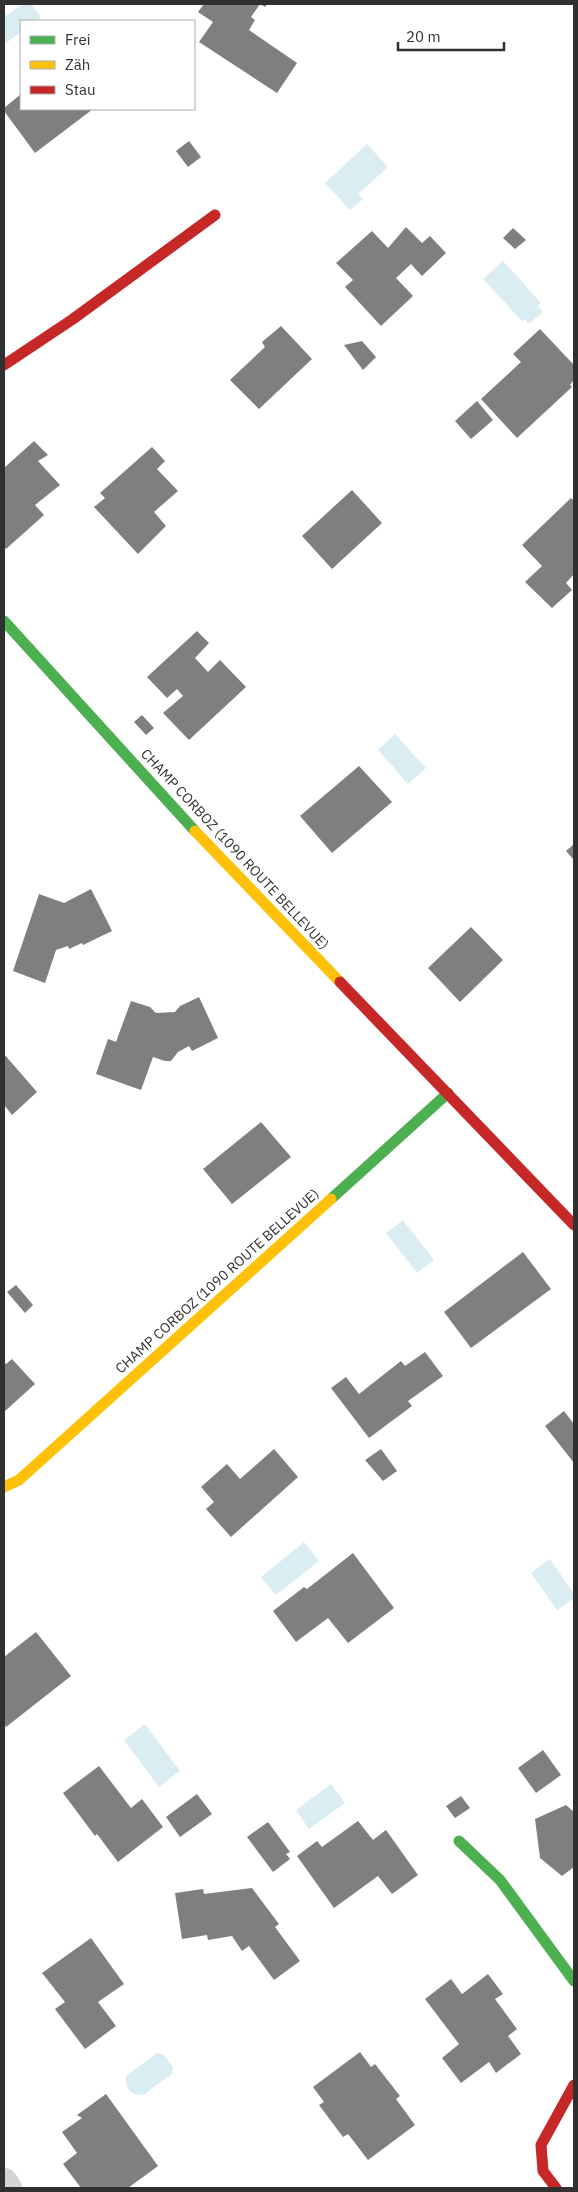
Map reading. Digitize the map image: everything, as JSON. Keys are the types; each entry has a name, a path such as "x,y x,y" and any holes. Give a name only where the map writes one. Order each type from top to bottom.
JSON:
{"street":[{"path":"4,365 73,319 215,215"},
{"name":"CHAMP CORBOZ (1090 ROUTE BELLEVUE)","path":"4,621 189,825 574,1225"},
{"name":"CHAMP CORBOZ (1090 ROUTE BELLEVUE)","path":"4,1487 20,1480 448,1093"},
{"path":"459,1842 500,1880 574,1981"},
{"path":"556,2188 543,2171 541,2145 574,2085"},
{"path":"4,2182 8,2188"}],"shaded area":[{"path":"23,4 31,4 41,17 37,20 20,20 20,33 6,43 4,39 4,17"},
{"path":"367,144 388,167 358,194 363,199 350,210 325,183"},
{"path":"503,261 541,303 538,306 543,312 529,324 525,319 522,321 483,279"},
{"path":"395,734 426,768 408,784 378,750"},
{"path":"403,1220 434,1260 417,1273 386,1233"},
{"path":"304,1542 319,1561 276,1595 261,1577"},
{"path":"550,1559 574,1594 574,1598 557,1610 531,1573"},
{"path":"145,1724 180,1771 159,1787 124,1740"},
{"path":"331,1784 345,1803 309,1829 296,1810"},
{"path":"157,2053 164,2055 173,2067 172,2074 143,2095 131,2092 127,2087 126,2076"}],"building":[{"path":"204,4 260,4 251,17 255,20 249,30 297,63 277,93 199,42 213,22 198,12"},
{"path":"20,95 20,110 92,110 35,153 4,111 4,108"},
{"path":"189,141 201,157 188,167 176,151"},
{"path":"406,227 422,243 430,236 446,253 422,276 411,264 396,278 413,296 381,326 345,287 353,280 336,263 372,231 388,248"},
{"path":"513,228 526,240 515,249 503,238"},
{"path":"281,326 312,359 259,409 230,380 265,347 262,342"},
{"path":"540,329 574,365 574,380 570,385 572,387 517,438 481,399 521,362 513,354"},
{"path":"362,341 376,357 363,370 344,345"},
{"path":"477,401 493,420 471,439 455,421"},
{"path":"34,441 48,455 38,461 60,485 35,505 44,515 6,549 4,546 4,468"},
{"path":"152,447 165,461 157,469 178,491 154,512 166,526 138,554 94,507 105,498 100,493"},
{"path":"352,490 382,523 332,569 302,536"},
{"path":"571,498 574,501 574,574 566,583 572,590 552,608 525,582 542,566 522,545"},
{"path":"197,631 209,643 195,658 208,672 220,660 246,687 189,740 163,713 183,696 177,689 167,698 147,677"},
{"path":"142,715 154,728 146,735 134,722"},
{"path":"359,766 392,802 332,853 300,816"},
{"path":"574,844 574,860 566,851"},
{"path":"91,889 112,931 83,945 82,943 69,949 68,946 56,950 45,983 13,971 39,894 64,903"},
{"path":"471,927 503,960 460,1002 428,968"},
{"path":"199,997 218,1038 192,1051 189,1046 178,1052 171,1061 153,1057 141,1090 96,1074 108,1039 116,1042 131,1001 150,1007 156,1013 175,1012 180,1006"},
{"path":"4,1054 37,1092 12,1115 4,1105"},
{"path":"261,1122 291,1157 232,1204 203,1169"},
{"path":"523,1252 551,1289 471,1348 444,1312"},
{"path":"16,1285 33,1305 25,1313 7,1292"},
{"path":"425,1352 443,1376 408,1401 412,1406 369,1438 331,1388 346,1377 359,1394 401,1361 405,1366"},
{"path":"12,1359 35,1384 4,1412 4,1362 6,1364"},
{"path":"564,1411 574,1424 574,1463 545,1426"},
{"path":"274,1449 298,1477 231,1537 206,1509 214,1502 201,1487 227,1464 240,1479"},
{"path":"381,1449 397,1471 383,1481 365,1460"},
{"path":"353,1553 394,1608 348,1643 328,1618 296,1642 273,1611 304,1587 307,1589"},
{"path":"36,1632 71,1676 6,1727 4,1724 4,1657"},
{"path":"543,1750 561,1775 536,1793 518,1768"},
{"path":"99,1766 131,1808 142,1799 163,1827 118,1862 97,1834 95,1836 63,1793"},
{"path":"197,1794 212,1814 180,1837 166,1817"},
{"path":"461,1796 470,1808 455,1818 446,1806"},
{"path":"566,1805 574,1812 574,1867 562,1876 540,1858 535,1819"},
{"path":"358,1821 373,1840 386,1830 418,1875 392,1894 378,1876 334,1908 297,1856 317,1841 322,1847"},
{"path":"268,1822 290,1852 286,1854 290,1859 273,1872 247,1837"},
{"path":"252,1888 279,1924 275,1927 300,1961 274,1980 249,1946 242,1951 232,1936 208,1940 207,1935 182,1939 175,1893 203,1889 204,1894"},
{"path":"91,1938 124,1984 98,2002 116,2026 85,2049 55,2009 65,2002 42,1973"},
{"path":"488,1974 503,1994 495,1999 517,2029 508,2036 521,2054 496,2073 489,2062 461,2083 442,2058 459,2044 425,1999 451,1979 462,1994"},
{"path":"360,2052 371,2067 375,2064 400,2096 396,2099 415,2125 368,2160 348,2134 343,2137 319,2105 324,2102 313,2087"},
{"path":"106,2094 158,2166 128,2188 81,2188 63,2164 77,2153 62,2132 82,2118 77,2115"}],"traffic: fast":[{"path":"4,621 195,831"},
{"path":"331,1199 448,1093"},
{"path":"459,1841 500,1880 574,1981"}],"traffic: slow":[{"path":"195,831 340,982"},
{"path":"4,1487 19,1480 331,1199"}],"traffic: jam":[{"path":"4,365 73,319 215,215"},
{"path":"340,982 574,1225"},
{"path":"556,2188 543,2171 541,2145 574,2085"}]}
